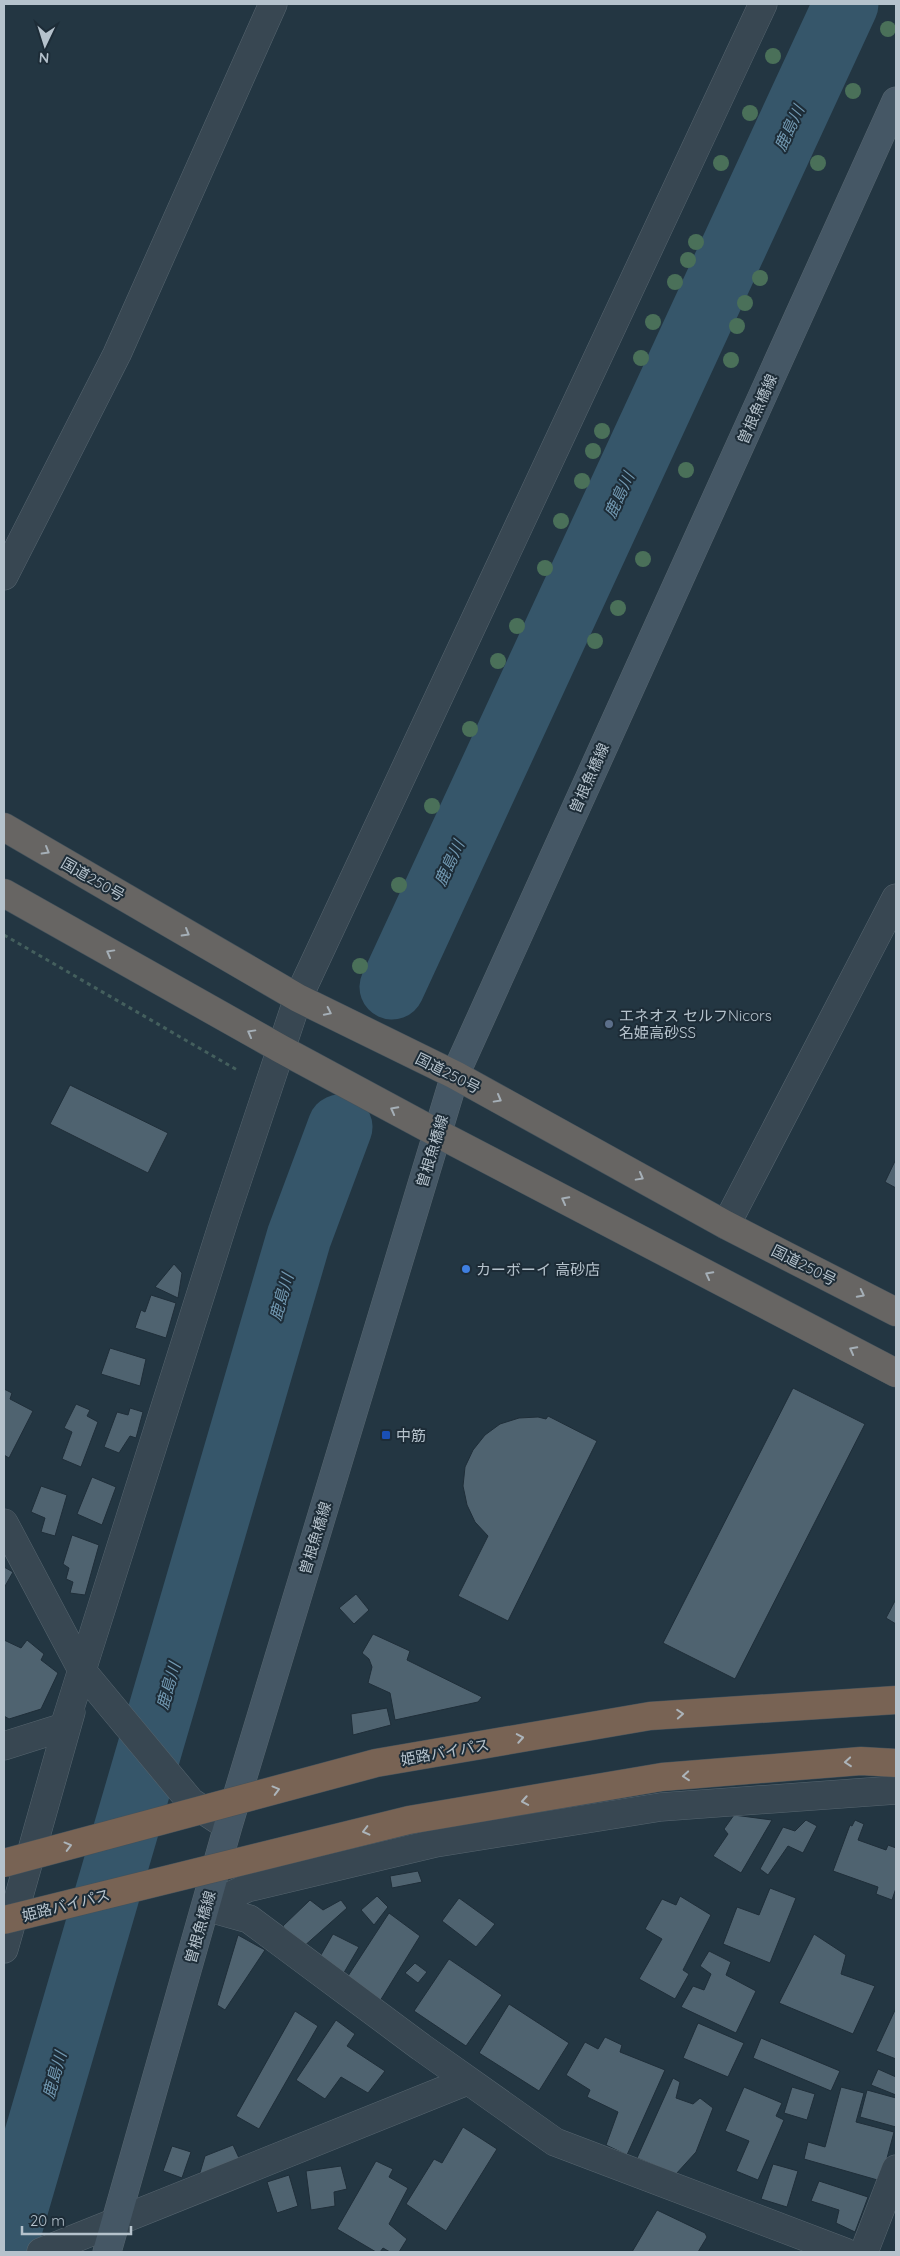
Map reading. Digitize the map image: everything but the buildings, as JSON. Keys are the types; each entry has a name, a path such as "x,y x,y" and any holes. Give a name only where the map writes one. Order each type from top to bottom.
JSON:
{"highway":[{"name":"国道250号","path":"4,827 298,998 455,1075 726,1225 896,1312"},
{"path":"4,893 281,1050 896,1373"},
{"name":"姫路バイパス","path":"4,1863 376,1764 650,1716 896,1700"},
{"name":"姫路バイパス","path":"4,1920 409,1820 662,1778 861,1761 896,1763"}],"main road":[{"name":"曽根魚橋線","path":"107,2252 228,1826 455,1075 896,101"}],"street":[{"path":"4,576 117,354 273,4"},
{"path":"4,1949 83,1672 267,1087 298,998 763,4"},
{"path":"726,1225 896,898"},
{"path":"4,1523 83,1672 111,1708 192,1802 228,1826"},
{"path":"4,1746 64,1727 83,1672"},
{"path":"206,1907 247,1888 436,1843 661,1807 896,1790"},
{"path":"206,1907 249,1919 467,2081 555,2142 845,2252"},
{"path":"41,2252 467,2081"},
{"path":"864,2252 896,2169"}],"path":[{"path":"4,935 267,1087"}],"waterway":[{"name":"鹿島川","path":"392,987 846,4"},
{"name":"鹿島川","path":"4,2248 299,1237 340,1127"}],"place":[{"name":"エネオス セルフNicors 名姫高砂SS","path":"609,1024"},
{"name":"カーボーイ 高砂店","path":"466,1269"},
{"name":"中筋","path":"386,1435"}]}
